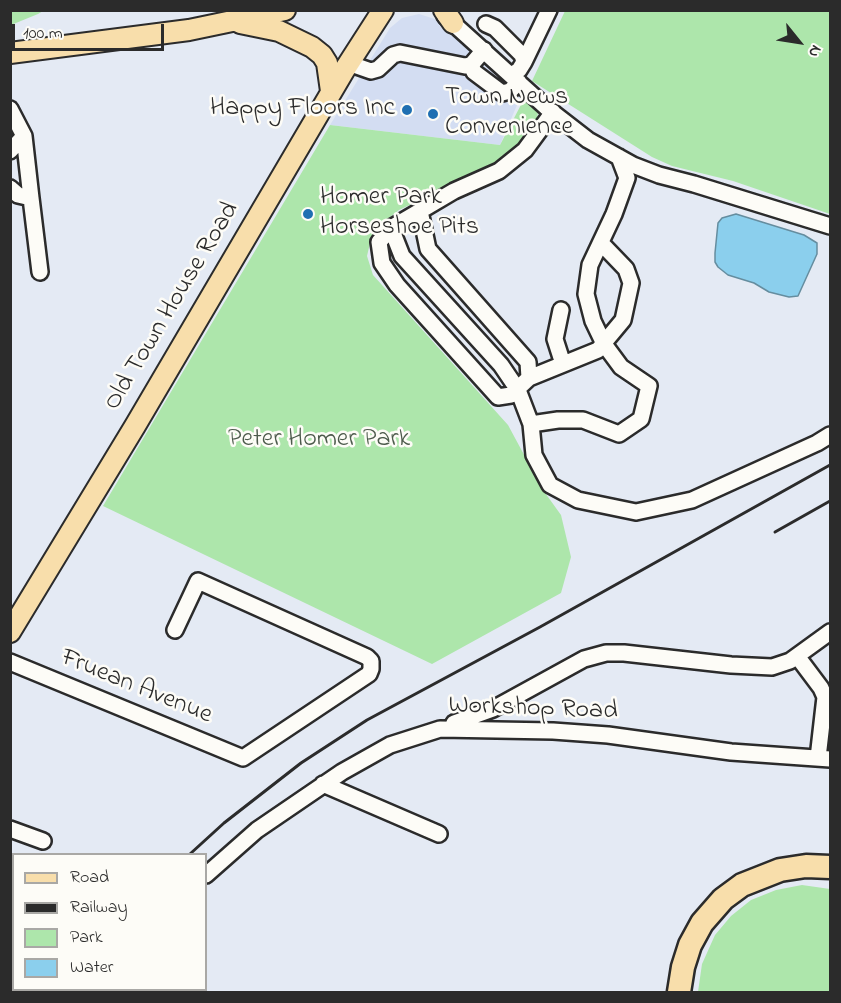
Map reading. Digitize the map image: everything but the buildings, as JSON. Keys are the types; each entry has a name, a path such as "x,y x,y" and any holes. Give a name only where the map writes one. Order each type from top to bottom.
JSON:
{"highway":[{"path":"679,993 683,967 690,945 702,923 723,898 742,885 780,870 806,866 831,867"},
{"path":"692,993 696,965 703,945 716,924 733,907 755,892 779,884 807,880 831,882"}],"main road":[{"path":"10,53 189,30 285,10"},
{"name":"Old Town House Road","path":"10,632 135,426 348,63 383,10"},
{"path":"222,22 244,23 279,31 312,47 322,55 327,63 332,91"}],"street":[{"path":"434,10 449,17 519,82 588,140 633,165 659,175 831,226"},
{"path":"471,65 474,72 502,93 510,91 519,82 519,70 549,10"},
{"path":"470,38 488,17 495,28 522,55 524,62"},
{"path":"348,63 371,71 378,69 393,55 400,53 465,66 471,65 484,50"},
{"path":"10,110 24,136 40,272"},
{"path":"553,112 525,150 500,171 454,191 391,228 379,242 382,263 397,285 498,397 511,395 529,378 598,350 623,320 631,283 626,269 601,243"},
{"path":"10,151 24,136"},
{"path":"578,282 590,265 615,214 627,178 619,157"},
{"path":"10,188 18,195 31,198"},
{"path":"420,211 428,249 528,362 529,378"},
{"path":"391,228 402,256 501,365 518,390 531,424 534,455 550,485 578,500 636,512 692,500 831,435"},
{"path":"531,424 558,420 584,420 619,434 641,419 649,386 621,367 604,344 593,321 586,294 590,265"},
{"path":"561,310 555,339 563,364"},
{"name":"Fruean Avenue","path":"10,662 243,758 369,674 371,669 371,661 357,652 198,581 175,630"},
{"path":"440,729 480,715 584,659 606,653 772,667 790,661 831,632"},
{"path":"797,656 825,697 824,758"},
{"path":"511,699 508,713 517,730"},
{"name":"Workshop Road","path":"207,874 257,830 319,787 390,745 440,729 608,735 731,752 824,758"},
{"path":"319,787 439,834"},
{"path":"10,829 43,841"}],"shaded area":[{"path":"419,14 438,20 520,98 500,145 330,125 390,28 402,18"}],"green space":[{"path":"11,10 43,10 43,11 11,25"},
{"path":"565,11 830,11 830,214 733,181 672,166 652,157 532,81"},
{"name":"Peter Homer Park","path":"524,99 538,112 536,125 512,154 492,166 399,210 380,225 371,239 367,256 373,275 508,425 543,490 561,515 571,557 561,593 432,664 103,506 330,125 500,145"},
{"path":"802,885 830,889 830,992 698,992 702,964 715,935 731,916 751,900 776,890"}],"water":[{"path":"736,214 804,235 817,243 817,254 798,296 789,297 769,292 754,283 728,275 718,267 715,262 715,253 718,223 722,218"}],"railway":[{"path":"191,853 224,823 301,763 367,720 540,627 830,465"},
{"path":"775,532 830,501"}],"place":[{"name":"Happy Floors Inc","path":"407,110"},
{"name":"Town News Convenience","path":"433,114"},
{"name":"Homer Park Horseshoe Pits","path":"308,214"}]}
